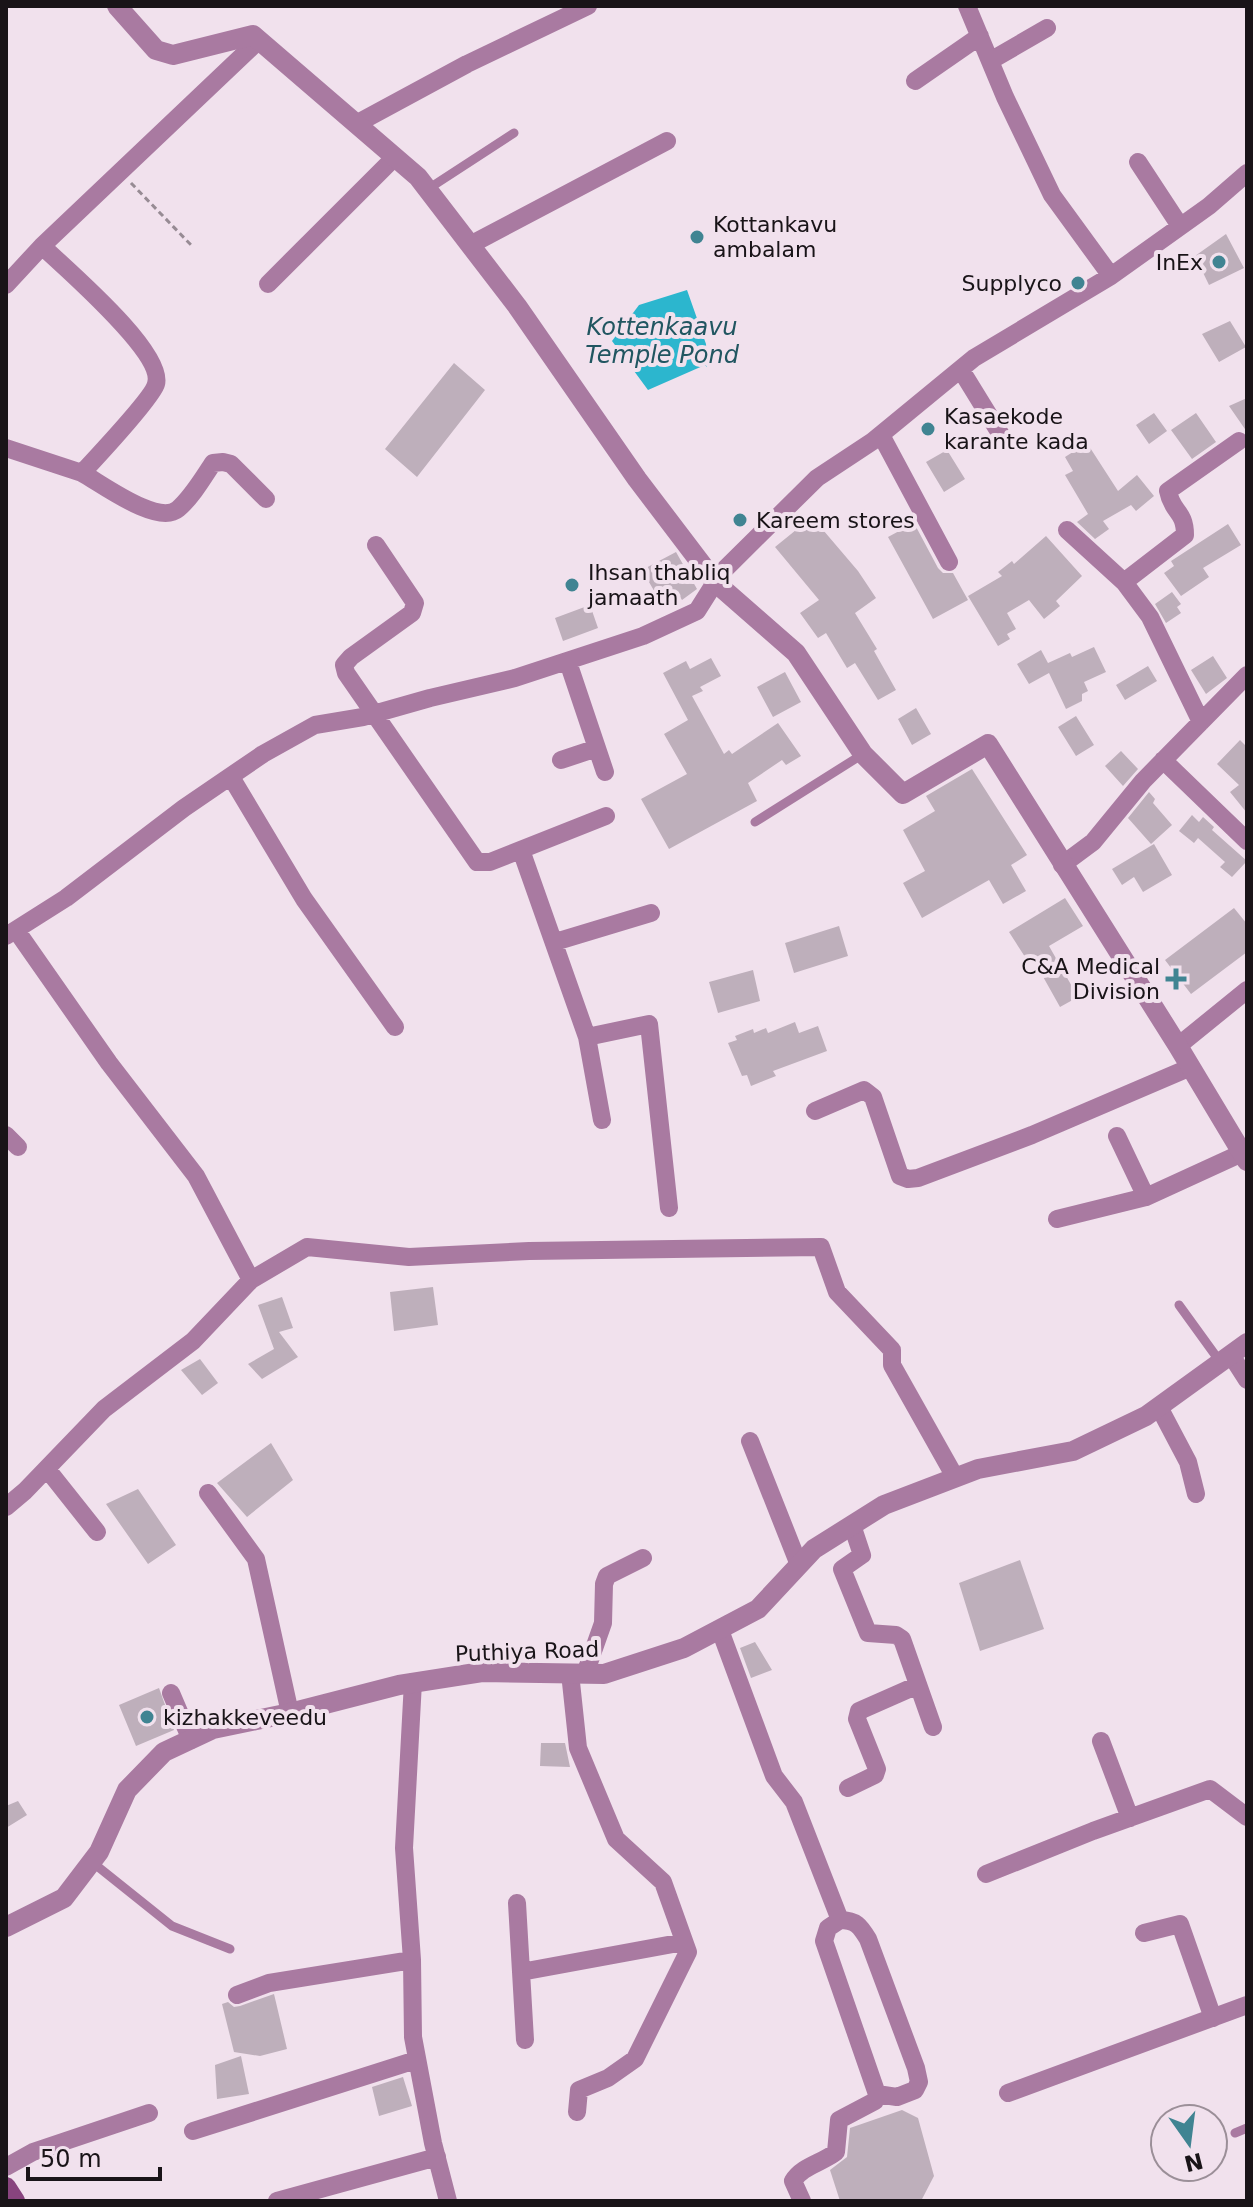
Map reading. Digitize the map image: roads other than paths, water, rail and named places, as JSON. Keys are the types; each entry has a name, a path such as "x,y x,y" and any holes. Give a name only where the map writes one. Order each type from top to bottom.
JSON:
{"main road":[{"path":"6,2187 15,2201"}],"street":[{"path":"117,6 156,50 173,55 250,34 418,177 517,306 637,479 716,583 796,653 863,754 903,794 988,744 1245,1157 1146,1197 1057,1219"},
{"path":"356,124 467,64 588,6"},
{"path":"967,6 1052,195 1111,276"},
{"path":"990,61 1047,28"},
{"path":"915,81 980,36"},
{"path":"6,285 42,246 259,40"},
{"path":"470,245 667,141"},
{"path":"268,284 395,157"},
{"path":"1138,162 1180,226"},
{"path":"251,1280 196,1176 11,933 66,898 184,808 263,754 315,725 374,714 515,678 643,636 697,611 721,573 817,478 881,435 974,358 1111,276 1209,206 1246,175"},
{"path":"42,246 120,321 157,369 156,386 148,398 82,473"},
{"path":"961,370 1001,435"},
{"path":"881,435 949,562"},
{"path":"1124,582 1185,535 1185,521 1170,502 1168,491 1239,441"},
{"path":"6,448 82,473 146,510 167,514 178,510 213,463 223,462 231,464 266,499"},
{"path":"1067,530 1124,582 1150,617 1201,722"},
{"path":"376,545 415,603 412,613 344,665 346,673 477,862 490,862 606,816"},
{"path":"568,662 605,772"},
{"path":"1062,865 1093,842 1163,760 1247,675"},
{"path":"561,760 597,748"},
{"path":"1163,760 1247,841"},
{"path":"231,777 304,899 395,1027"},
{"path":"521,850 587,1037 602,1120"},
{"path":"555,942 651,913"},
{"path":"1178,1046 1247,990"},
{"path":"587,1037 649,1024 669,1208"},
{"path":"815,1111 864,1090 873,1097 900,1176 918,1178 1032,1135 1191,1067"},
{"path":"1117,1136 1146,1197"},
{"path":"6,1507 104,1409 193,1341 251,1280 307,1247 409,1257 545,1250 821,1247 837,1292 892,1350 892,1365 955,1477"},
{"path":"1233,1354 1247,1380"},
{"name":"Puthiya Road","path":"6,1927 64,1898 99,1852 127,1790 164,1752 213,1729 413,1682 482,1672 604,1674 684,1648 758,1609 814,1549 884,1505 978,1469 1073,1451 1146,1416 1233,1354"},
{"path":"1159,1407 1188,1462 1196,1494"},
{"path":"750,1441 799,1565"},
{"path":"47,1469 97,1532"},
{"path":"208,1493 256,1559 290,1713"},
{"path":"852,1525 862,1555 842,1569 868,1633 896,1635 902,1639 933,1727"},
{"path":"577,2112 579,2090 608,2078 635,2059 688,1952 663,1882 616,1839 578,1748 578,1674 603,1623 604,1584 607,1576 643,1558"},
{"path":"720,1630 774,1776 794,1802 840,1920"},
{"path":"413,1682 404,1848 416,2060 448,2201"},
{"path":"848,1788 875,1775 877,1769 857,1719 859,1711 918,1685"},
{"path":"171,1693 191,1740"},
{"path":"1101,1741 1130,1818"},
{"path":"986,1874 1210,1789 1247,1817"},
{"path":"517,1903 525,2040"},
{"path":"802,2201 793,2181 800,2171 822,2163 836,2152 839,2120 875,2101 877,2094 824,1941 828,1928 840,1920 859,1924 868,1939 919,2082 915,2090 897,2097 877,2094"},
{"path":"1144,1933 1180,1924 1213,2018"},
{"path":"521,1972 684,1942"},
{"path":"237,1995 269,1983 412,1960"},
{"path":"1008,2093 1247,2005"},
{"path":"193,2131 416,2060"},
{"path":"6,2167 33,2152 149,2113"},
{"path":"277,2201 437,2157"}],"lane":[{"path":"428,189 514,133"},
{"path":"755,822 863,754"},
{"path":"1179,1305 1233,1354"},
{"path":"92,1862 172,1926 230,1949"},
{"path":"1235,2133 1247,2128"}],"water":[{"name":"Kottenkaavu Temple Pond","path":"687,290 706,344 707,367 705,365 648,390 612,341 639,305"}],"place":[{"name":"Kottankavu ambalam","path":"697,237"},
{"name":"InEx","path":"1219,262"},
{"name":"Supplyco","path":"1078,283"},
{"name":"Kasaekode karante kada","path":"928,429"},
{"name":"Kareem stores","path":"740,520"},
{"name":"Ihsan thabliq jamaath","path":"572,585"},
{"name":"C&A Medical Division","path":"1176,979"},
{"name":"kizhakkeveedu","path":"147,1717"}]}
